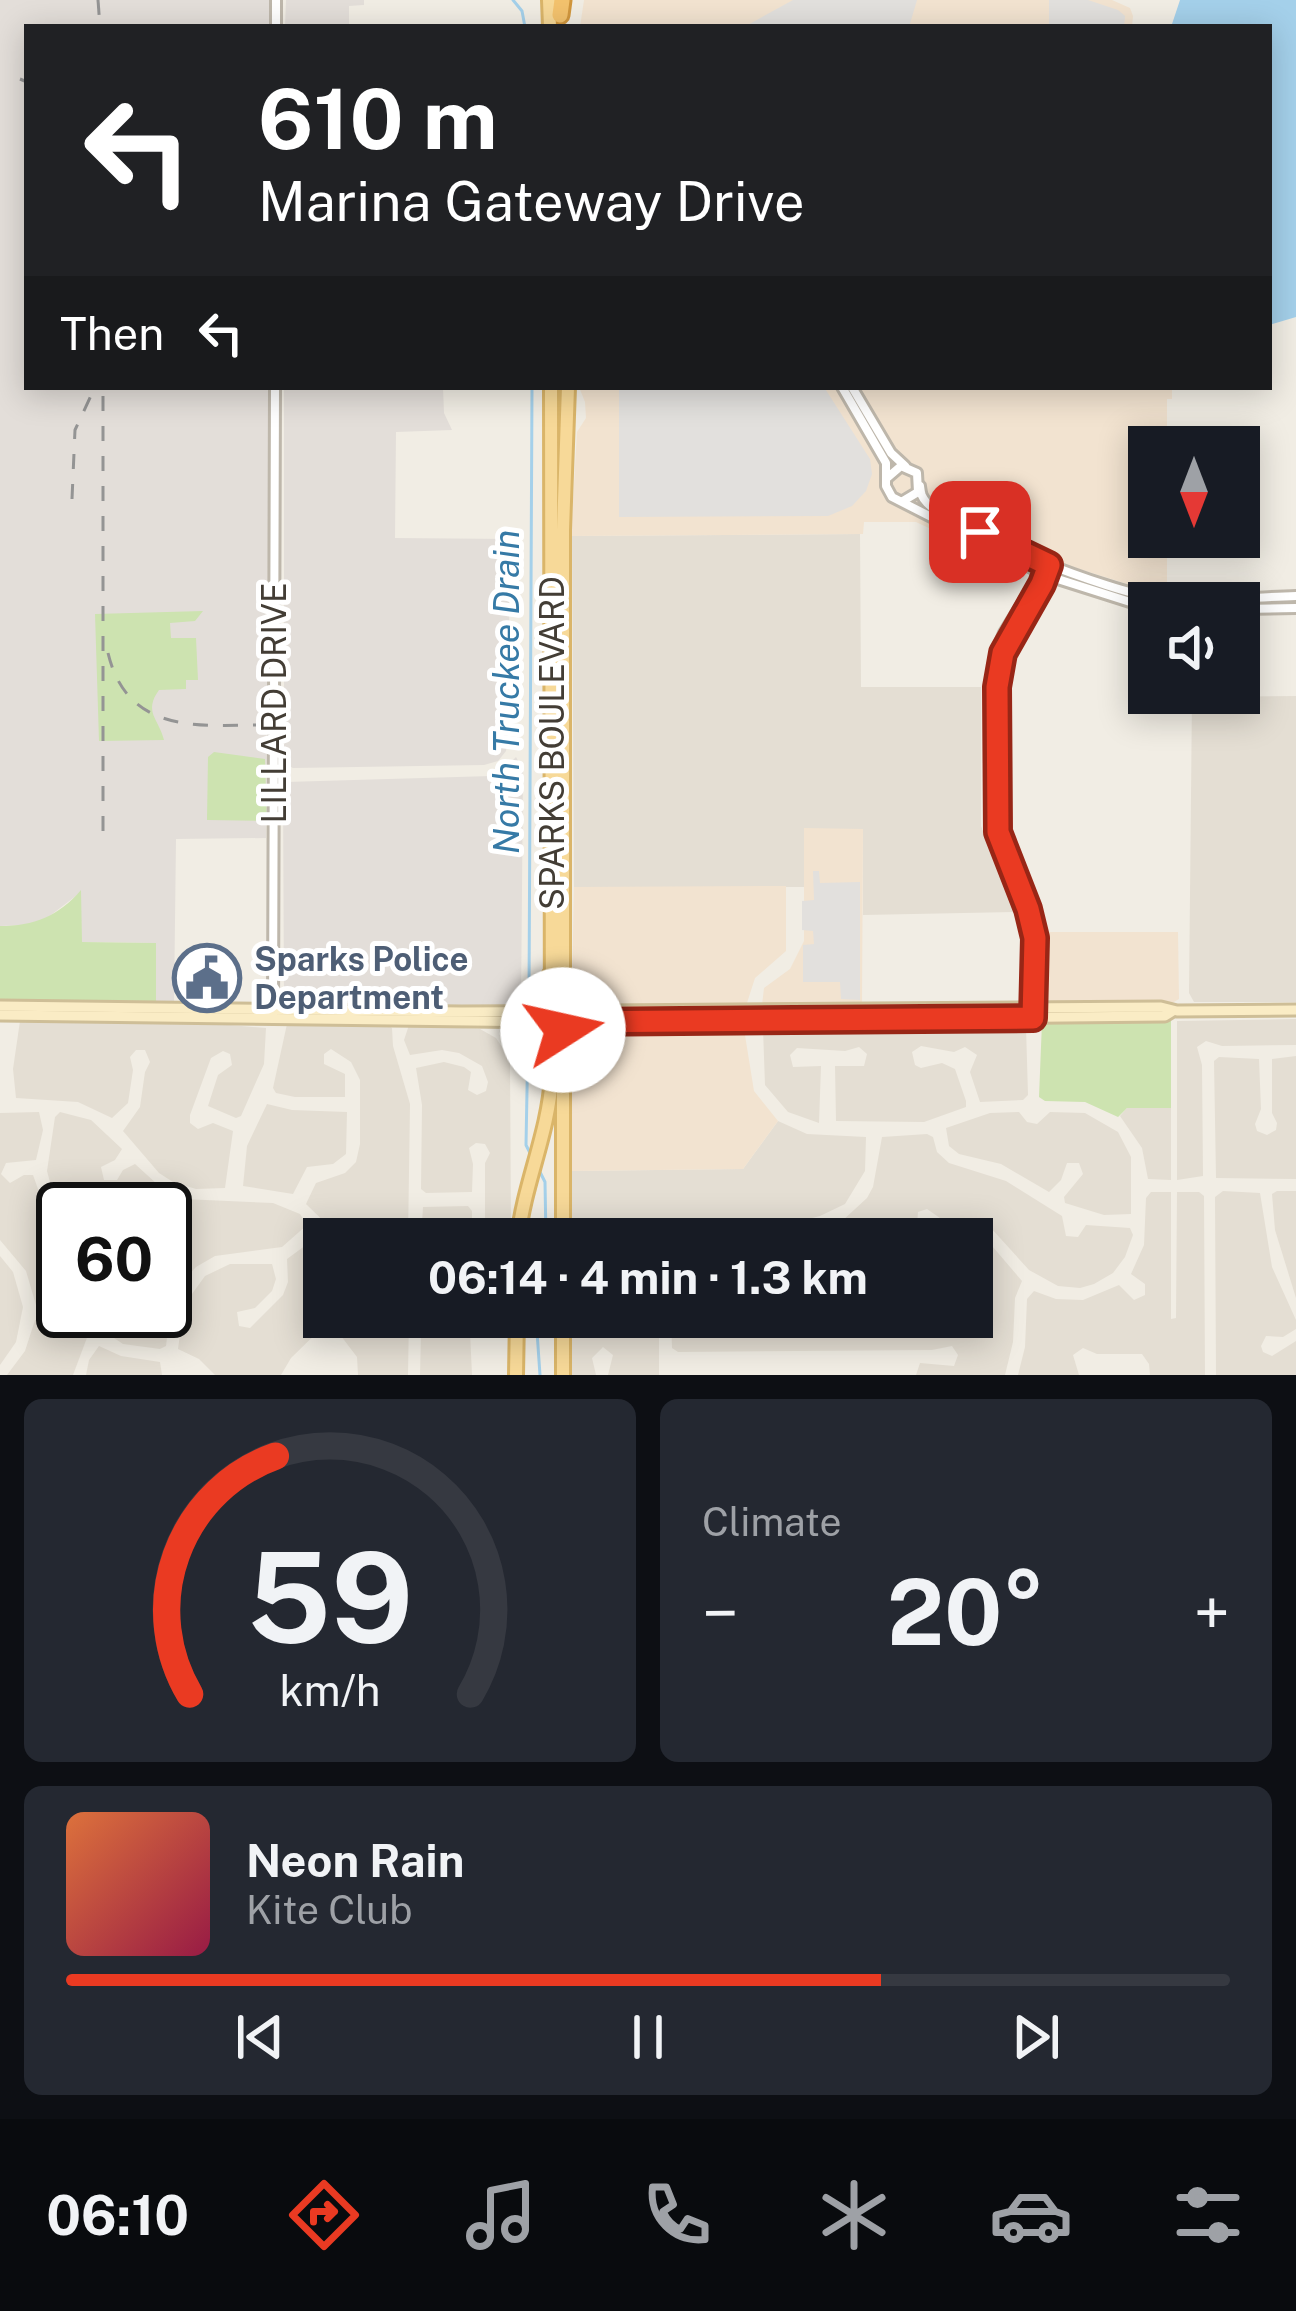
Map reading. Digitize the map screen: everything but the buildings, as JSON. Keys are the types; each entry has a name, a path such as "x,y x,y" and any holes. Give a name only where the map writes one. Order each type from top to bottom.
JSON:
{"main road":[{"path":"549,0 558,14"},
{"name":"SPARKS BOULEVARD","path":"551,390 552,961 563,1078 563,1218"},
{"name":"SPARKS BOULEVARD","path":"522,1218 551,1102 564,972 566,391"},
{"path":"551,542 558,567 557,657 563,673"},
{"path":"551,856 559,913 564,918"},
{"path":"519,1016 544,988 552,961"},
{"path":"564,972 571,992 591,1005 611,1010"},
{"path":"0,1006 273,1014"},
{"path":"0,1016 558,1016 628,1021 1161,1007 1173,1011 1296,1010"},
{"path":"558,1016 611,1010 1033,1013"},
{"path":"519,1016 542,1036 552,1056"},
{"path":"563,1078 581,1038 628,1021"},
{"path":"517,1338 517,1375"},
{"path":"562,1375 563,1338"}],"street":[{"name":"LILLARD DRIVE","path":"273,1014 275,390"},
{"path":"844,390 881,454 890,494 1045,575 1128,601"},
{"path":"854,390 891,453 917,473 927,503 1049,565 1151,597 1296,596"},
{"path":"886,479 894,469 905,466"},
{"path":"901,501 914,497 920,486"},
{"path":"1033,1013 1035,938 998,832 997,687 1003,653 1049,565"},
{"path":"1260,609 1296,608"}],"shaded area":[{"path":"0,0 270,0 270,24 24,24 24,390 269,390 266,838 176,839 174,1003 156,1003 155,943 81,942 81,892 47,918 28,925 0,926"},
{"path":"286,0 364,0 364,5 349,6 349,24 285,24"},
{"path":"584,0 1112,0 1130,8 1133,16 1132,24 580,24"},
{"path":"793,0 917,0 910,24 749,24"},
{"path":"1049,0 1088,0 1125,16 1124,24 1049,24"},
{"path":"284,390 443,390 444,413 452,430 396,432 395,538 510,539 506,751 498,761 484,765 293,768 284,763"},
{"path":"580,390 1172,390 1172,399 1167,399 1167,426 1128,426 1128,558 1167,558 1167,582 1128,584 1060,563 1057,555 1042,549 1034,552 948,507 935,531 916,522 864,522 863,534 571,536 577,432 586,418"},
{"path":"619,390 826,390 870,459 872,474 866,491 852,506 828,516 619,517"},
{"path":"860,534 861,687 981,687 981,826 1014,912 863,915 863,830 804,887 574,887 572,536"},
{"path":"1260,696 1296,696 1296,1002 1194,1002 1189,993 1192,714 1260,714"},
{"path":"516,757 523,770 521,1006 292,1007 284,1002 286,782 491,776"},
{"path":"804,828 863,829 862,1006 762,1005 764,988 790,969 804,941"},
{"path":"813,871 819,871 820,883 860,882 860,1000 841,999 840,982 803,982 803,945 814,944 813,931 802,930 802,901 814,900"},
{"path":"786,886 786,951 755,978 746,1006 606,1006 572,985 574,887"},
{"path":"1038,932 1178,932 1179,999 1172,1003 1042,1003"},
{"path":"1296,1019 1296,1045 1222,1046 1206,1041 1197,1047 1202,1065 1203,1176 1177,1180 1177,1021"},
{"path":"20,1021 266,1028 264,1064 241,1116 208,1106 218,1075 232,1065 230,1054 223,1051 211,1058 190,1115 190,1123 198,1129 213,1123 233,1131 225,1188 196,1189 192,1182 173,1182 159,1173 123,1131 140,1107 150,1062 145,1050 136,1050 130,1057 128,1103 112,1118 78,1102 16,1098 13,1069"},
{"path":"978,1023 1026,1027 1028,1095 1023,1100 980,1102 970,1072 977,1055 965,1047 954,1052 921,1046 912,1052 915,1065 921,1068 942,1063 955,1069 966,1101 966,1107 924,1122 836,1121 835,1066 864,1066 867,1054 859,1047 845,1051 797,1048 790,1055 793,1067 821,1066 819,1123 788,1112 765,1085 763,1029 767,1025"},
{"path":"287,1024 392,1028 410,1104 408,1218 320,1218 306,1204 316,1183 345,1173 356,1162 360,1080 351,1062 331,1049 324,1054 324,1064 345,1074 345,1097 295,1097 273,1088"},
{"path":"409,1025 480,1029 496,1038 510,1059 511,1218 485,1218 485,1163 490,1153 485,1144 469,1148 472,1192 426,1193 421,1189 422,1105 416,1068 444,1062 464,1067 471,1072 468,1090 477,1095 486,1091 488,1082 482,1066 459,1053 442,1050 410,1055 404,1040"},
{"path":"608,1029 744,1029 754,1091 778,1121 743,1169 570,1171 571,1068 579,1047"},
{"path":"1296,1056 1296,1179 1216,1178 1214,1061 1219,1057 1259,1059 1261,1109 1255,1124 1257,1131 1267,1135 1276,1130 1277,1123 1272,1113 1272,1059"},
{"path":"267,1104 347,1112 346,1154 333,1164 307,1167 293,1194 243,1186 247,1146"},
{"path":"1127,1108 1171,1108 1171,1180 1148,1179 1142,1148 1120,1116"},
{"path":"39,1112 43,1130 36,1160 6,1163 1,1174 10,1183 33,1175 36,1183 36,1305 26,1271 0,1240 0,1113"},
{"path":"60,1112 91,1120 122,1149 115,1160 101,1167 104,1180 117,1180 135,1164 155,1182 50,1182 47,1171 55,1117"},
{"path":"1019,1112 1027,1122 1037,1124 1050,1112 1085,1113 1118,1132 1131,1157 1131,1214 1104,1215 1065,1203 1064,1197 1083,1174 1079,1163 1067,1163 1061,1180 1049,1192 1001,1164 959,1154 949,1146 946,1128 990,1113"},
{"path":"778,1121 807,1134 866,1137 865,1171 845,1204 820,1216 570,1218 570,1171 743,1169"},
{"path":"882,1137 933,1137 937,1152 949,1163 1006,1181 1062,1216 1066,1236 1078,1237 1086,1225 1130,1228 1133,1235 1125,1257 1113,1273 1094,1284 1058,1286 1029,1270 993,1230 993,1218 940,1218 927,1209 918,1212 918,1218 845,1218 873,1187"},
{"path":"1223,1191 1260,1193 1272,1267 1296,1320 1296,1329 1283,1337 1266,1336 1261,1346 1272,1356 1296,1341 1296,1375 1216,1375 1215,1197"},
{"path":"1296,1191 1296,1298 1275,1230 1272,1194"},
{"path":"1151,1192 1171,1192 1171,1319 1176,1318 1177,1192 1204,1196 1205,1375 1150,1375 1142,1354 1097,1354 1083,1348 1073,1355 1079,1375 1018,1375 1025,1347 1027,1299 1034,1291 1056,1299 1083,1300 1119,1285 1134,1300 1145,1295 1145,1284 1131,1274 1144,1245 1146,1198"},
{"path":"192,1199 273,1203 303,1219 303,1229 282,1247 215,1256 192,1271"},
{"path":"468,1206 472,1218 422,1218 423,1207"},
{"path":"303,1247 303,1338 311,1338 281,1375 215,1375 199,1359 178,1349 180,1338 192,1338 192,1294 205,1276 230,1264 272,1264 276,1279 272,1291 255,1308 237,1312 239,1326 250,1328 283,1295 287,1259"},
{"path":"993,1247 1022,1281 1015,1298 1013,1342 1005,1375 916,1375 920,1363 954,1366 958,1355 952,1346 678,1352 672,1348 672,1338 993,1338"},
{"path":"0,1256 13,1272 23,1307 16,1342 0,1365"},
{"path":"35,1320 36,1338 87,1338 73,1375 7,1375 25,1351"},
{"path":"114,1338 167,1338 160,1349 123,1344"},
{"path":"343,1338 409,1338 408,1375 358,1375 357,1357"},
{"path":"421,1338 470,1338 472,1375 420,1375"},
{"path":"570,1338 659,1338 659,1375 608,1375 613,1355 603,1347 592,1358 596,1375 571,1375"},
{"path":"99,1346 121,1356 160,1362 162,1375 86,1375"}],"green space":[{"path":"203,611 195,621 170,623 171,638 196,638 198,680 186,680 186,689 159,690 154,698 152,710 164,740 99,741 95,614"},
{"path":"214,752 265,759 267,821 207,820 208,757"},
{"path":"81,890 82,942 156,943 156,1003 0,1002 0,926 45,918"},
{"path":"1171,1019 1171,1108 1127,1108 1118,1117 1085,1102 1039,1097 1042,1022"}],"water":[{"path":"1180,0 1296,0 1296,317 1272,324 1272,24 1172,24"}],"waterway":[{"name":"North Truckee Drain","path":"513,0 524,24"},
{"name":"North Truckee Drain","path":"529,996 532,390"},
{"name":"North Truckee Drain","path":"528,1036 526,1145 532,1157"},
{"name":"North Truckee Drain","path":"539,1170 545,1182 546,1218"},
{"name":"North Truckee Drain","path":"537,1338 540,1375"}],"railway":[{"path":"98,0 100,24"},
{"path":"20,79 24,81"},
{"path":"72,499 75,430 94,390"},
{"path":"103,390 103,831"},
{"path":"108,653 117,679 147,711 187,723 258,725"}],"place":[{"name":"Sparks Police Department","path":"207,978"}],"route":[{"path":"563,1030 563,1022 1033,1018 1035,938 998,832 997,687 1003,653 1049,565 980,532"}]}
